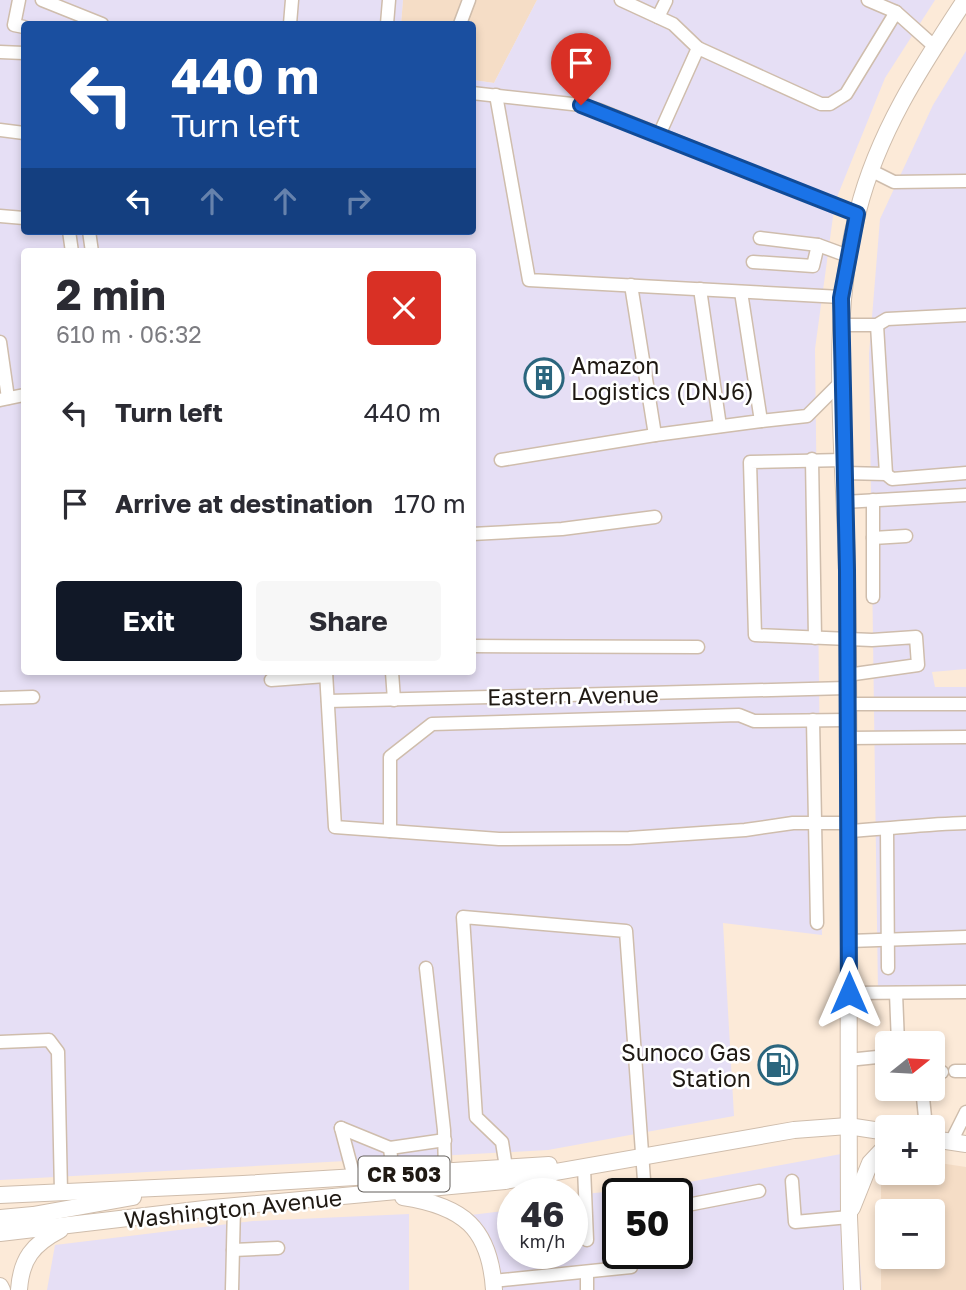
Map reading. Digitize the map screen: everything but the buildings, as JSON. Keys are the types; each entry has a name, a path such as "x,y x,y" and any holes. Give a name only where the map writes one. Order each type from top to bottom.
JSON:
{"main road":[{"path":"852,1290 848,1126 847,639 841,298 857,214 870,170 901,100 965,0"},
{"name":"Washington Avenue","path":"0,1233 234,1206 505,1181 794,1130 848,1126"},
{"name":"CR 503","path":"848,1126 875,1130"},
{"path":"849,1217 870,1163 875,1158"},
{"name":"Washington Avenue","path":"0,1195 637,1159"},
{"path":"0,1218 57,1211 176,1187"},
{"path":"377,1193 434,1202 463,1216 486,1247 494,1286"},
{"path":"19,1290 20,1274 30,1251 46,1238 68,1227"}],"street":[{"path":"19,0 14,25 21,26"},
{"path":"42,0 59,3 96,21"},
{"path":"290,21 292,0"},
{"path":"387,21 389,0"},
{"path":"461,21 469,0"},
{"path":"621,0 673,24 698,48 812,101 830,104 846,94 896,12"},
{"path":"658,17 666,0"},
{"path":"868,0 896,12 934,46"},
{"path":"659,135 698,48"},
{"path":"0,52 21,53"},
{"path":"476,93 581,105 857,214"},
{"path":"496,95 530,280 841,298"},
{"path":"0,130 21,133"},
{"path":"870,170 894,183 966,181"},
{"path":"0,216 21,218"},
{"path":"760,238 818,245 848,256"},
{"path":"753,262 813,266 818,245"},
{"path":"631,285 655,435"},
{"path":"701,289 720,426"},
{"path":"741,292 761,421"},
{"path":"842,325 877,325 887,319 966,315"},
{"path":"877,325 886,474"},
{"path":"0,342 4,399"},
{"path":"501,460 655,435 807,416 842,381"},
{"path":"390,831 390,757 432,724 739,715 754,721 813,720 847,697 918,665 916,637 847,639 755,635 750,462 812,459 886,474 892,479 966,473"},
{"path":"812,459 815,638"},
{"path":"844,502 966,495"},
{"path":"873,500 873,597"},
{"path":"476,534 562,529 655,517"},
{"path":"873,538 906,536"},
{"path":"476,646 698,647"},
{"path":"271,680 317,675"},
{"path":"326,675 335,827 499,839 629,838 745,830 793,823 887,829 920,824 966,823"},
{"path":"392,675 394,700"},
{"path":"0,698 33,697"},
{"path":"847,697 966,704"},
{"name":"Eastern Avenue","path":"328,701 847,697"},
{"path":"813,720 817,923"},
{"path":"847,738 966,737"},
{"path":"887,829 888,968"},
{"path":"506,1167 502,1142 475,1116 463,917 626,931 637,1159 641,1178"},
{"path":"849,941 966,937"},
{"path":"426,968 445,1171"},
{"path":"849,993 966,992"},
{"path":"896,993 898,1031"},
{"path":"0,1042 49,1040 58,1052 61,1192"},
{"path":"848,1060 875,1057"},
{"path":"958,1143 966,1112"},
{"path":"354,1177 341,1128 390,1148 444,1140"},
{"path":"390,1148 393,1174"},
{"path":"584,1168 584,1178"},
{"path":"792,1181 794,1222 849,1217"},
{"path":"693,1204 759,1191"},
{"path":"232,1290 234,1206"},
{"path":"233,1250 278,1248"},
{"path":"494,1286 613,1269"},
{"path":"587,1272 587,1290"}],"shaded area":[{"path":"0,0 403,0 401,21 21,21 21,235 476,235 476,80 494,83 537,0 935,0 885,78 835,202 815,349 822,935 723,923 734,1116 548,1150 0,1180"},
{"path":"403,0 537,0 494,83 476,80 476,21 401,21"},
{"path":"966,51 966,669 932,672 935,687 966,687 966,993 878,994 869,354 880,219 933,105"},
{"path":"852,1152 862,1290 501,1290 498,1269 588,1269 588,1194 602,1192 602,1269 693,1269 693,1181"},
{"path":"945,1164 966,1167 966,1290 881,1290 881,1269 945,1269 945,1199 881,1199 881,1185 945,1185"},
{"path":"497,1212 497,1258 454,1217"},
{"path":"409,1214 409,1290 47,1290 55,1245 253,1221"}],"place":[{"name":"Amazon Logistics (DNJ6)","path":"544,378"},
{"name":"Sunoco Gas Station","path":"778,1065"}],"route":[{"path":"581,105 857,214 841,298 847,570 849,993"}]}
